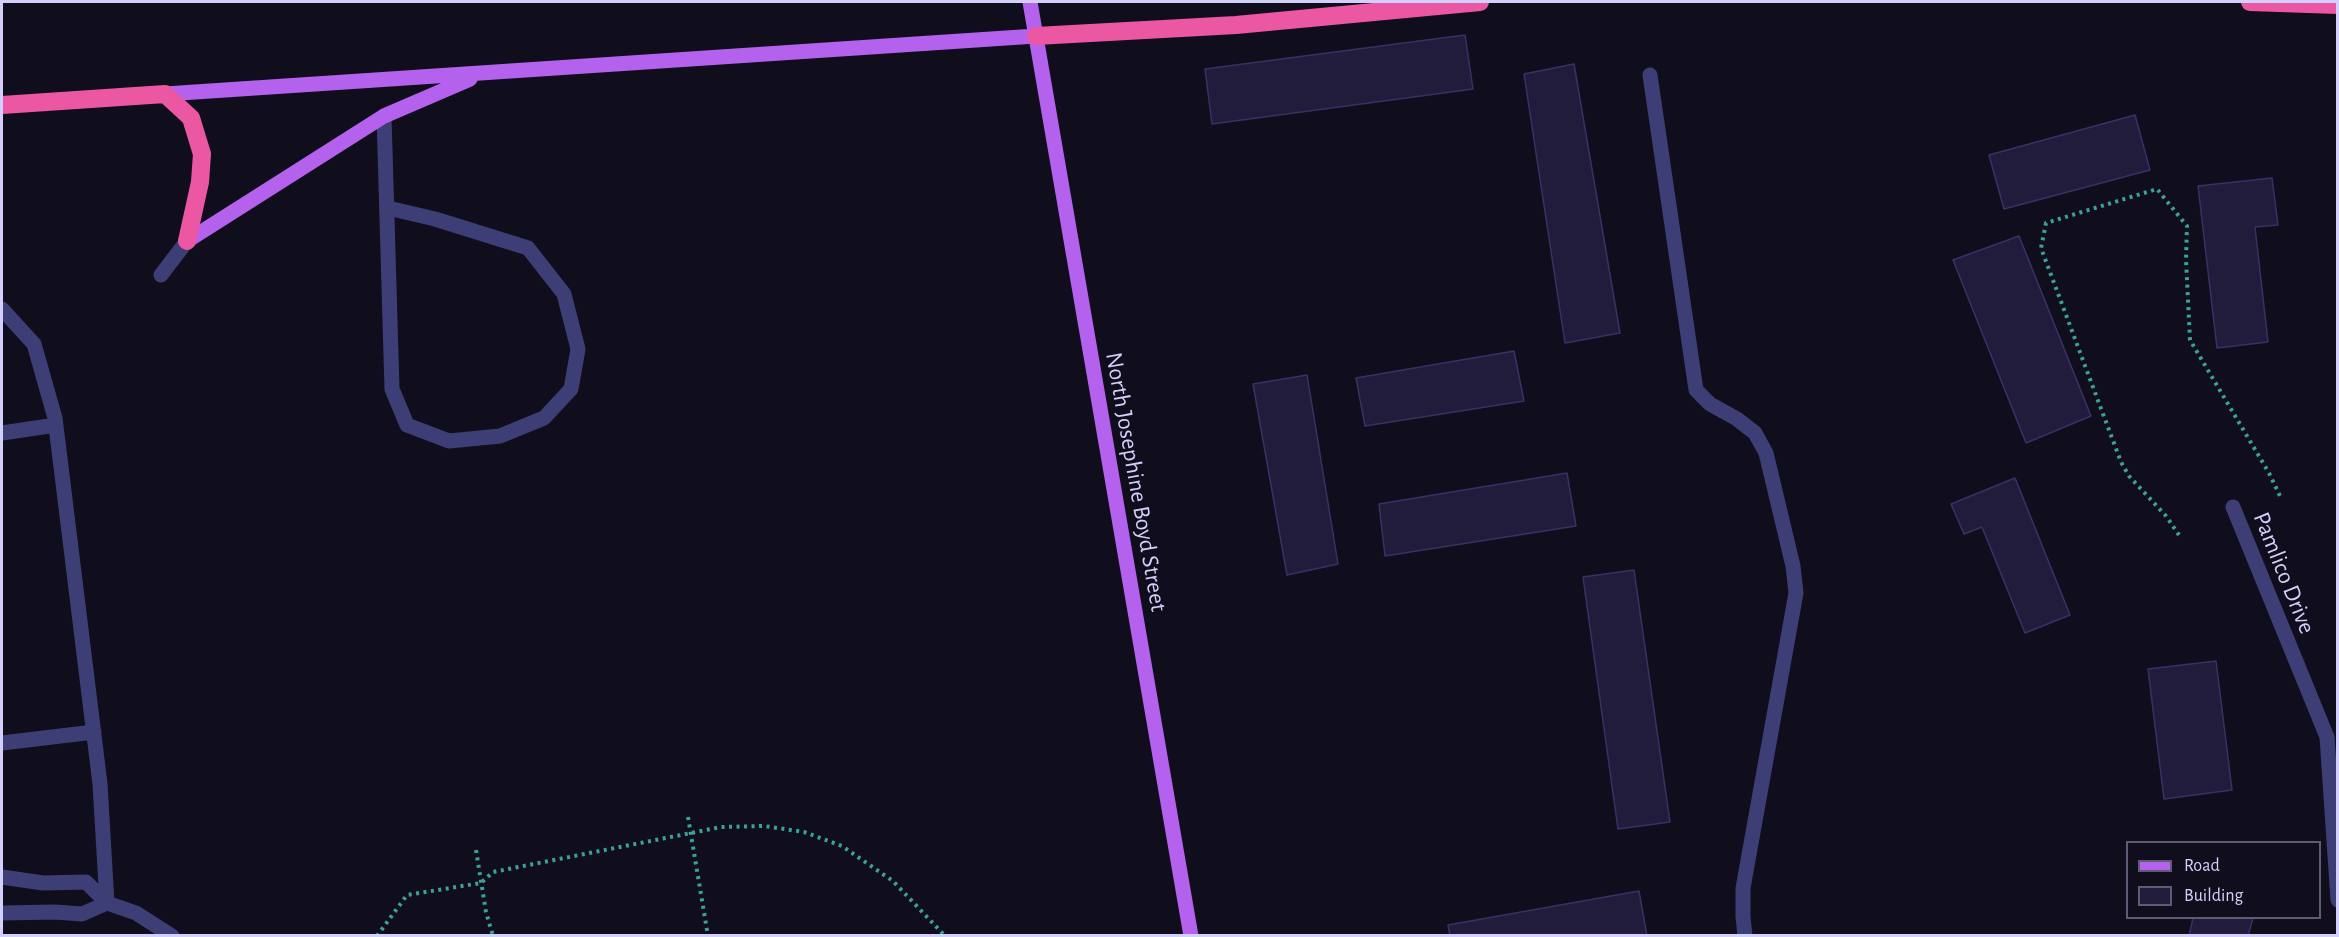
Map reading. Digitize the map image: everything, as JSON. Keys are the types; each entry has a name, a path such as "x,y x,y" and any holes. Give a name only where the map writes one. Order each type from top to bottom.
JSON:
{"highway":[{"path":"1036,36 1236,25 1480,2"},
{"path":"2250,2 2337,5"},
{"path":"2,105 165,94 191,118 202,154 200,182 187,241"}],"main road":[{"name":"North Josephine Boyd Street","path":"1030,2 1191,936"},
{"path":"165,94 1036,36"},
{"path":"187,241 384,116 448,87 487,73"}],"street":[{"path":"1650,75 1696,390 1710,404 1737,419 1755,433 1766,453 1796,593 1743,888 1745,936"},
{"path":"384,116 392,389 407,425 449,441 500,436 544,418 571,388 578,349 564,294 528,248 435,219 388,208"},
{"path":"161,275 187,241"},
{"path":"2,309 34,344 56,425 100,784 107,903"},
{"path":"2,433 56,425"},
{"name":"Pamlico Drive","path":"2233,507 2327,737 2337,900"},
{"path":"2,743 94,732"},
{"path":"2,876 43,883 86,882 107,903 136,913 172,936"},
{"path":"2,913 82,914 107,903"}],"path":[{"path":"2179,535 2166,516 2129,476 2121,462 2041,248 2046,223 2157,189 2187,226 2186,260 2190,340 2269,473 2280,496"},
{"path":"688,817 708,936"},
{"path":"377,936 407,895 481,883 492,873 722,827 764,826 804,832 842,846 892,881 945,936"},
{"path":"476,850 486,912 493,936"}],"building":[{"path":"1465,35 1473,89 1212,124 1205,69"},
{"path":"1574,64 1620,333 1565,343 1524,74"},
{"path":"2135,115 2150,170 2004,209 1989,155"},
{"path":"2272,178 2278,225 2255,227 2268,342 2217,348 2198,186"},
{"path":"2019,236 2091,416 2026,443 1953,260"},
{"path":"1514,351 1524,401 1365,426 1356,378"},
{"path":"1307,375 1338,564 1287,575 1253,384"},
{"path":"1567,473 1576,526 1385,556 1379,504"},
{"path":"2015,478 2070,615 2025,633 1982,527 1964,534 1951,504"},
{"path":"1634,570 1670,822 1618,829 1583,577"},
{"path":"2216,661 2232,790 2164,799 2148,669"},
{"path":"1639,891 1647,936 1450,936 1448,925"},
{"path":"2193,919 2253,919 2248,936 2189,936"}]}
